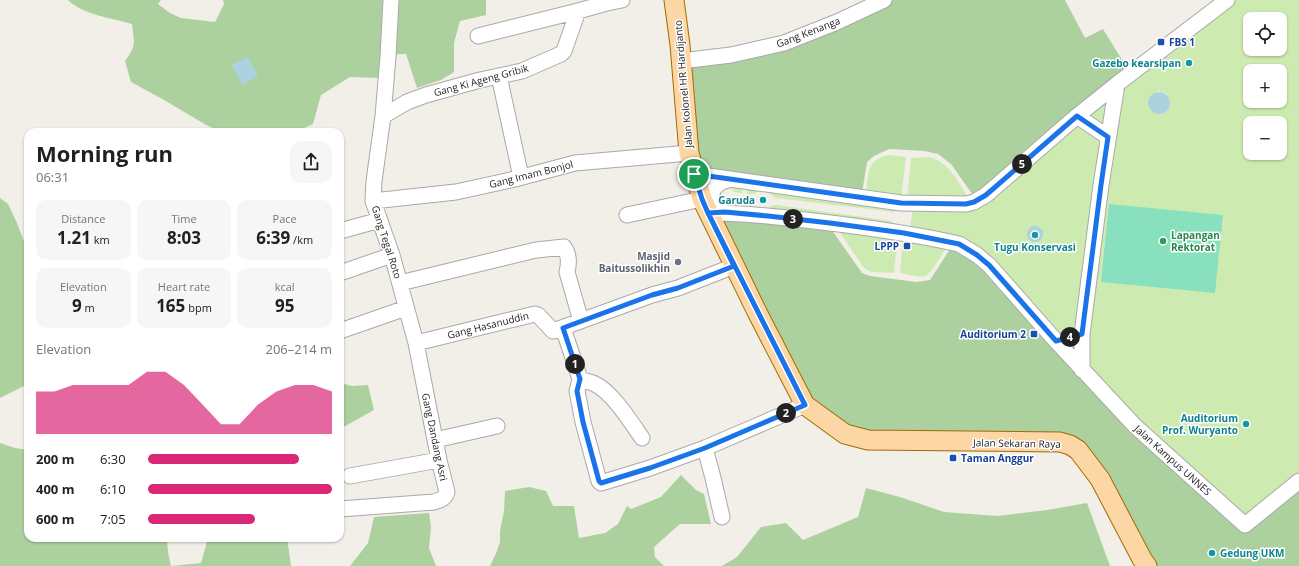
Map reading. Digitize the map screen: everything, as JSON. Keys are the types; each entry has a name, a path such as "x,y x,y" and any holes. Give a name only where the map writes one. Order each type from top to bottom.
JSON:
{"main road":[{"name":"Jalan Kolonel HR Hardijanto","path":"674,0 689,153 694,174 712,208 734,266 805,405 845,434"},
{"name":"Jalan Sekaran Raya","path":"845,434 868,440 1060,442 1070,445 1078,450 1100,480 1142,560 1147,566"}],"street":[{"name":"Gang Tegal Roto","path":"391,0 383,116 374,181 373,201 392,255 416,343"},
{"path":"478,36 622,0"},
{"name":"Gang Kenanga","path":"681,60 731,55 784,43 837,22 884,0"},
{"path":"694,174 728,180 770,184 901,203 966,204 974,202 986,195 1077,116 1117,84 1227,0"},
{"name":"Gang Ki Ageng Gribik","path":"383,116 407,102 426,94 522,71 561,54 564,51 578,11"},
{"path":"499,76 521,177"},
{"path":"1082,370 1082,334 1101,185 1117,84"},
{"path":"1077,116 1108,137"},
{"name":"Gang Imam Bonjol","path":"373,201 456,192 575,163 689,153"},
{"path":"712,208 717,208 711,196 712,191 715,186 722,181 728,180"},
{"name":"Jalan Kampus UNNES","path":"627,216 712,208 904,233 959,244 977,255 989,265 1134,426 1245,525 1299,481"},
{"path":"344,230 380,220"},
{"path":"400,283 536,250 564,247 568,258 567,272 581,321"},
{"path":"344,272 392,255"},
{"path":"734,266 678,288 652,295 563,328 580,379 577,391 578,399 599,481 600,482 650,468 705,448 805,405"},
{"path":"344,330 406,308"},
{"name":"Gang Hasanuddin","path":"416,343 535,314 538,315 553,330 563,328"},
{"path":"1056,341 1082,334"},
{"name":"Gang Dandang Asri","path":"344,509 434,502 443,499 446,496 447,492 439,460 416,343"},
{"path":"580,379 596,384 622,408 642,438"},
{"path":"435,440 497,426"},
{"path":"705,448 722,517"},
{"path":"350,476 439,460"}],"green space":[{"path":"68,0 161,0 158,4 170,13 181,18 215,22 224,4 223,0 486,0 486,15 460,21 454,43 454,72 441,80 417,88 406,54 381,55 379,78 350,77 321,95 313,124 304,128 213,128 131,82 125,61 134,44 132,24 90,13 74,5"},
{"path":"891,0 1065,0 1085,38 1103,29 1129,71 975,198 951,164 938,154 924,151 889,149 874,156 867,162 862,193 728,176 697,166 686,66 752,53"},
{"path":"1232,0 1299,0 1299,472 1248,514 1244,519 1085,369 1119,85","holes":["1158,91 1166,93 1170,100 1161,114 1154,113 1148,105 1149,98"]},
{"path":"1113,91 1107,132 1082,116"},
{"path":"1078,120 1106,138 1080,332 1057,339 996,269 910,230 913,208 959,209"},
{"path":"888,155 906,157 901,200 866,194 868,174 872,165 875,161"},
{"path":"929,157 943,164 953,174 970,200 907,200 911,158"},
{"path":"743,185 742,193 734,192 732,189 727,188 721,191 721,198 724,202 741,202 740,211 727,209 715,195 721,186"},
{"path":"748,185 894,206 894,212 776,198 763,190 757,191 754,194 747,194"},
{"path":"0,198 8,204 24,241 24,386 0,398"},
{"path":"746,203 753,204 757,209 767,209 776,205 892,221 891,227 745,211"},
{"name":"Lapangan Rektorat","path":"1109,204 1223,215 1215,293 1101,282"},
{"path":"717,217 829,226 862,273 870,276 917,282 930,280 952,246 964,250 1245,528 1299,485 1299,566 1151,566 1078,446 869,435 850,429 808,403"},
{"path":"836,227 898,236 894,273 871,272 864,268"},
{"path":"903,237 948,245 928,274 919,277 912,276 900,273"},
{"path":"344,384 352,386 368,385 374,410 344,427"},
{"path":"0,443 24,449 24,542 167,542 171,566 0,566"},
{"path":"681,475 696,490 704,494 711,524 680,524 654,547 655,557 664,566 490,566 500,542 505,491 529,487 546,491 553,506 574,506 579,538 605,533 618,524 627,506 631,509 661,497"},
{"path":"866,488 900,497 944,512 998,516 1087,503 1110,566 722,566 737,557 761,527 786,523 803,540 858,517"},
{"path":"429,513 431,527 429,548 436,566 350,566 368,543 374,517"},
{"path":"207,542 288,542 291,566 171,566 201,563"}],"water":[{"path":"248,57 258,76 242,85 232,65"},
{"path":"1159,92 1167,95 1170,103 1167,111 1159,114 1151,111 1148,103 1151,95"},
{"path":"1032,226 1038,226 1043,231 1041,240 1038,242 1032,242 1027,237 1027,231"}],"place":[{"name":"FBS 1","path":"1161,42"},
{"name":"Gazebo kearsipan","path":"1189,63"},
{"name":"Garuda","path":"763,200"},
{"name":"Tugu Konservasi","path":"1035,235"},
{"name":"Lapangan Rektorat","path":"1163,241"},
{"name":"LPPP","path":"907,246"},
{"name":"Masjid Baitussolikhin","path":"678,262"},
{"name":"Auditorium 2","path":"1034,334"},
{"name":"Auditorium Prof. Wuryanto","path":"1246,424"},
{"name":"Taman Anggur","path":"953,458"},
{"name":"Gedung UKM","path":"1212,553"}],"route":[{"path":"694,174 708,213 734,266 678,288 652,295 563,328 580,379 577,391 583,422 599,481 601,483 650,468 705,448 805,405 708,213 725,212 830,223 904,233 959,244 966,247 989,265 1056,341 1082,334 1108,137 1077,116 981,200 966,204 901,203 770,184 728,180 694,174"}]}
